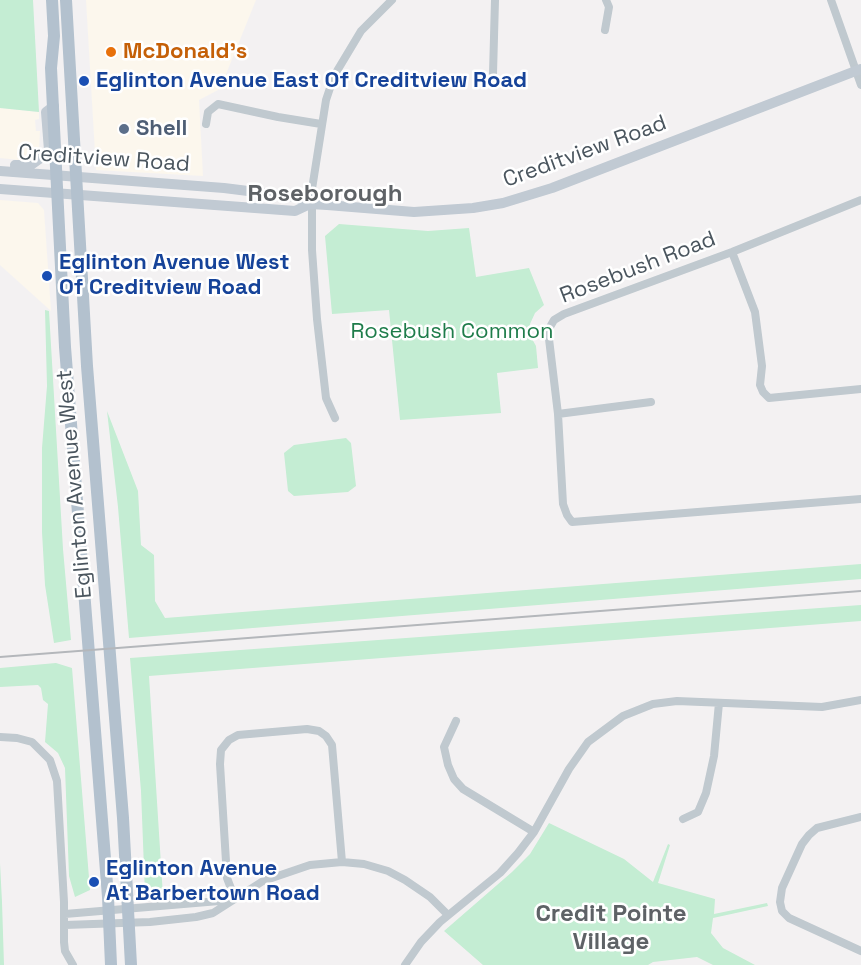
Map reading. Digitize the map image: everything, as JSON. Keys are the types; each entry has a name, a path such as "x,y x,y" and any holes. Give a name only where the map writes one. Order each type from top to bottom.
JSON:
{"main road":[{"name":"Eglinton Avenue West","path":"52,0 54,36 51,68 67,368 111,965"},
{"name":"Eglinton Avenue West","path":"66,0 87,366 123,818 131,965"},
{"name":"Creditview Road","path":"0,171 224,188 296,197 310,204 414,212 474,208 503,203 552,188 859,70"},
{"path":"0,164 31,165 49,150 46,112 54,106"},
{"name":"Creditview Road","path":"0,189 295,210 310,204"}],"street":[{"path":"335,418 326,398 314,283 310,204 321,124 334,76 361,31 392,0"},
{"path":"493,74 495,0"},
{"path":"605,30 609,7 606,0"},
{"path":"831,0 859,70 861,85"},
{"path":"206,124 208,112 218,104 321,124"},
{"name":"Rosebush Road","path":"861,200 732,252 564,314 554,320 550,327 549,339 558,414 563,504 572,522 861,499"},
{"path":"732,252 755,312 762,366 760,385 763,392 769,398 861,389"},
{"path":"558,414 651,402"},
{"path":"405,965 421,942 448,915 500,873 534,832 569,769 588,742 623,716 652,704 677,701 822,707 861,700"},
{"path":"683,819 698,812 706,793 714,756 719,703"},
{"path":"456,721 444,747 454,778 463,789 534,832"},
{"path":"235,899 227,878 220,764 221,750 229,740 238,735 307,729 319,731 326,736 332,745 342,862"},
{"path":"0,737 32,742 50,760 57,781 65,951 73,965"},
{"path":"861,817 817,828 809,834 782,888 780,902 789,918 861,951"},
{"path":"65,914 109,917 129,922 196,917 213,913 263,881 284,873 310,865 342,862 364,864 397,876 430,897 448,915"},
{"path":"65,925 109,917 129,909 235,899"}],"shaded area":[{"path":"86,0 256,0 220,89 199,100 203,176 96,170"},
{"path":"0,108 39,112 39,119 35,120 36,131 40,131 39,150 33,156 19,160 0,158"},
{"path":"0,200 38,203 44,210 51,311 0,265"}],"green space":[{"path":"0,0 33,0 39,112 0,108"},
{"name":"Rosebush Common","path":"339,224 428,231 469,228 476,277 529,268 544,305 535,313 530,324 531,337 536,346 538,368 497,373 501,413 400,420 389,310 332,314 325,236"},
{"path":"45,310 49,311 63,549 71,640 54,643 45,585 42,532 42,448 47,386"},
{"path":"107,411 138,491 141,545 154,555 155,601 165,618 861,564 861,579 129,638"},
{"path":"346,438 351,443 356,486 348,492 294,496 288,491 284,453 294,445"},
{"path":"861,605 861,621 149,676 163,896 150,897 145,894 141,791 130,658"},
{"path":"56,663 72,668 90,890 75,897 69,876 65,768 58,753 45,742 48,704 43,700 41,688 38,685 0,687 0,668"},
{"path":"549,823 624,859 653,882 668,844 670,845 658,883 715,899 714,914 767,903 768,906 713,918 711,933 723,948 755,965 713,965 697,957 653,962 648,965 483,965 444,931 530,854"},
{"path":"0,863 2,902 4,965 0,965"}],"railway":[{"path":"0,657 861,591"}],"place":[{"name":"McDonald's","path":"111,52"},
{"name":"Eglinton Avenue East Of Creditview Road","path":"84,81"},
{"name":"Shell","path":"124,129"},
{"name":"Eglinton Avenue West Of Creditview Road","path":"47,276"},
{"name":"Eglinton Avenue At Barbertown Road","path":"94,882"}],"district":[{"name":"Roseborough","path":"325,194"},
{"name":"Credit Pointe Village","path":"611,928"}]}
